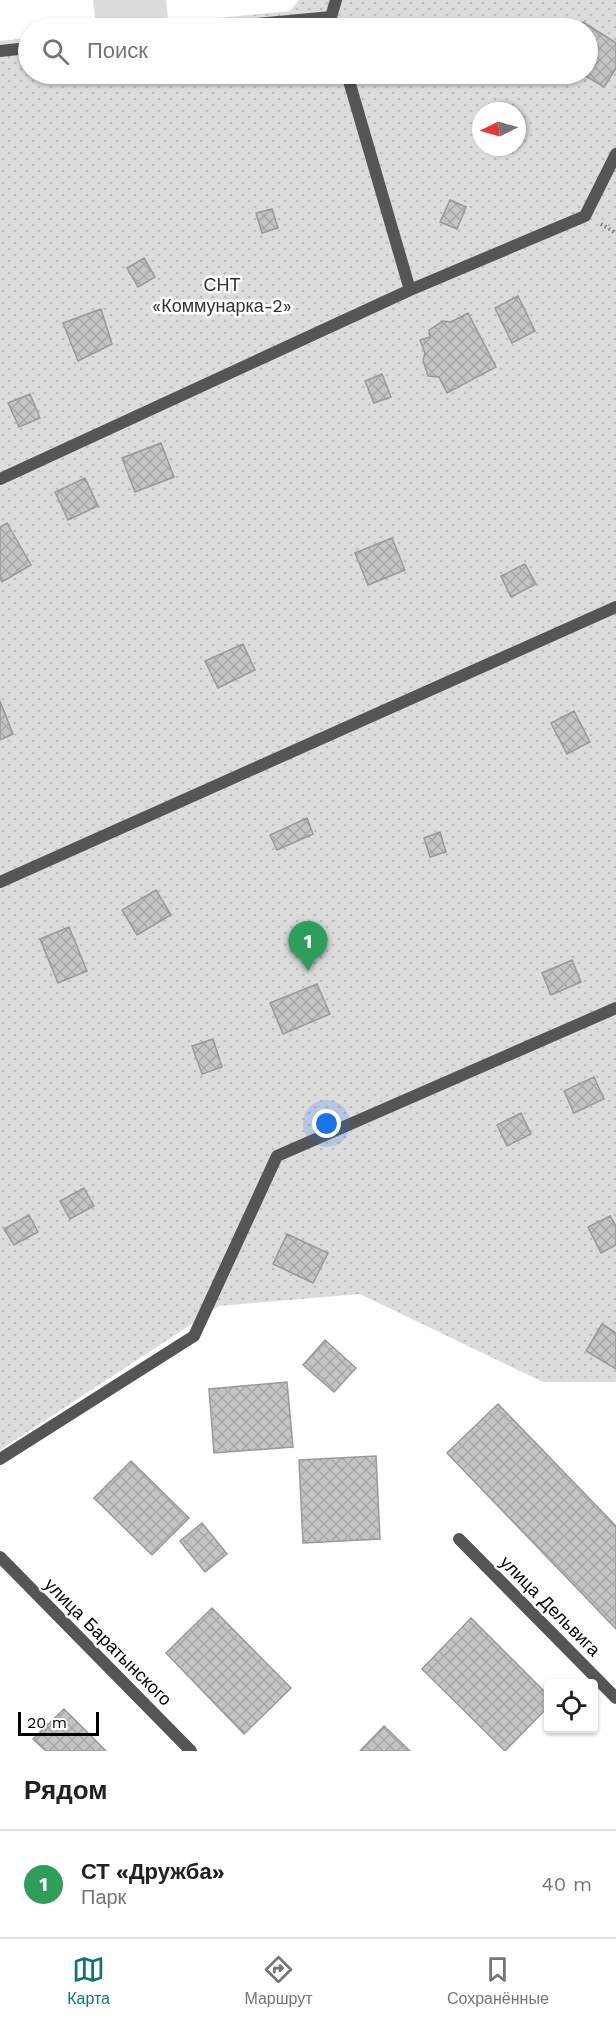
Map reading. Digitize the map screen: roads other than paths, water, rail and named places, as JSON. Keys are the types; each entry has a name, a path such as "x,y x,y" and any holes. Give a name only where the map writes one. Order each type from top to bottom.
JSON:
{"street":[{"path":"333,18 336,0"},
{"path":"0,51 18,49"},
{"path":"350,84 410,290"},
{"path":"0,479 410,290 585,216 616,154"},
{"path":"0,882 616,608"},
{"path":"0,1459 194,1336 278,1156 616,1008"},
{"name":"улица Дельвига","path":"459,1539 616,1698"},
{"name":"улица Баратынского","path":"0,1557 191,1751"}],"place":[{"name":"СТ «Дружба»","path":"308,971"}],"park label":[{"name":"СНТ «Коммунарка-2»","path":"222,295"}]}
